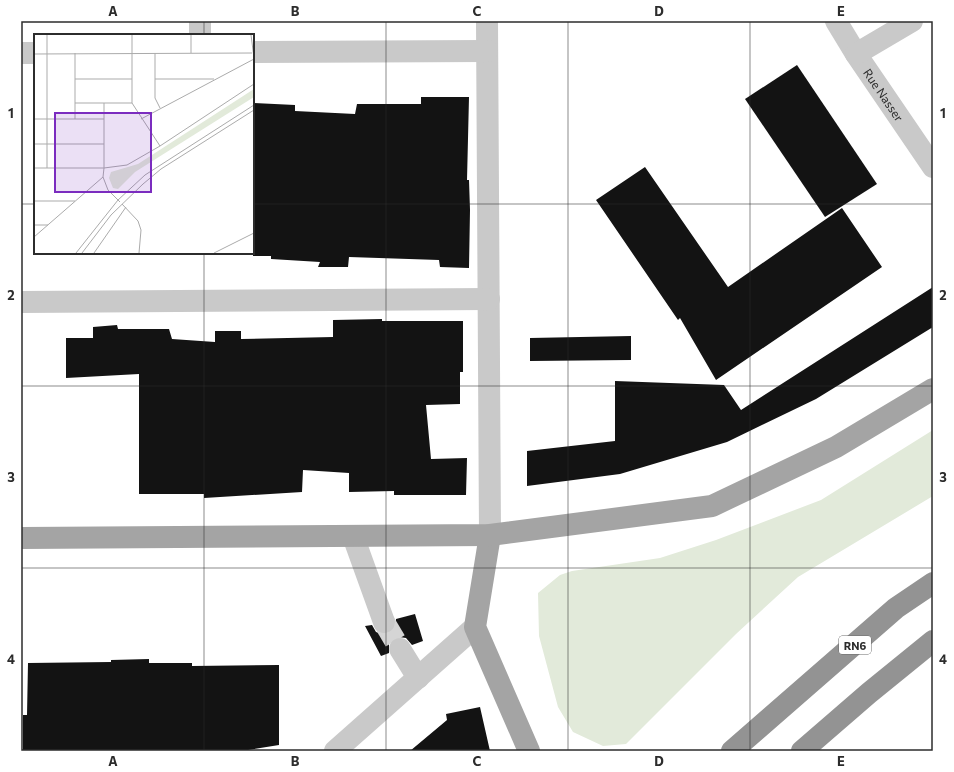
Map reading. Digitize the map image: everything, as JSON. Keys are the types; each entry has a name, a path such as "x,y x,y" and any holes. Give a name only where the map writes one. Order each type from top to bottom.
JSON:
{"highway":[{"name":"RN6","path":"732,751 896,608 933,583"},
{"path":"802,751 869,693 933,641"}],"main road":[{"path":"21,538 490,535 712,506 836,447 933,389"},
{"path":"490,535 475,628 529,751"}],"street":[{"path":"200,21 200,34"},
{"path":"487,21 490,535"},
{"name":"Rue Nasser","path":"836,21 856,54 933,167"},
{"path":"856,54 912,21"},
{"path":"254,52 487,51"},
{"path":"21,53 34,53"},
{"path":"21,302 489,299"},
{"path":"353,536 384,622"},
{"path":"335,751 475,628"},
{"path":"400,649 418,678"}],"green space":[{"path":"933,430 933,496 798,577 736,634 626,744 603,746 573,732 558,707 539,636 538,593 560,575 572,571 660,558 716,540 821,500"}],"building":[{"path":"797,65 877,184 825,217 745,99"},
{"path":"421,97 469,97 467,180 469,180 470,210 469,268 440,267 439,260 349,257 348,267 318,267 320,262 271,259 271,256 253,256 254,103 295,105 295,111 355,114 357,104 421,104"},
{"path":"645,167 728,287 842,208 882,267 716,380 680,318 678,320 596,200"},
{"path":"933,287 933,327 816,399 727,442 620,474 527,486 527,451 615,441 615,381 724,385 741,410"},
{"path":"382,319 382,321 463,321 463,372 460,372 460,404 426,405 431,459 467,458 466,495 394,495 394,491 349,492 349,473 303,470 302,492 204,498 204,494 139,494 139,374 66,378 66,338 93,338 93,327 117,325 118,329 169,329 172,339 215,342 215,331 241,331 241,339 333,337 333,320"},
{"path":"631,336 631,360 530,361 530,338"},
{"path":"415,614 423,641 412,645 406,638 394,638 389,643 389,653 381,656 365,626 372,625 376,632 388,634 394,630 396,619"},
{"path":"149,659 149,663 192,663 192,666 279,665 279,745 242,751 23,751 23,715 27,715 28,663 111,662 111,660"},
{"path":"480,707 490,751 410,751 447,720 446,714"}],"tunnel":[{"path":"384,622 400,649"}]}
